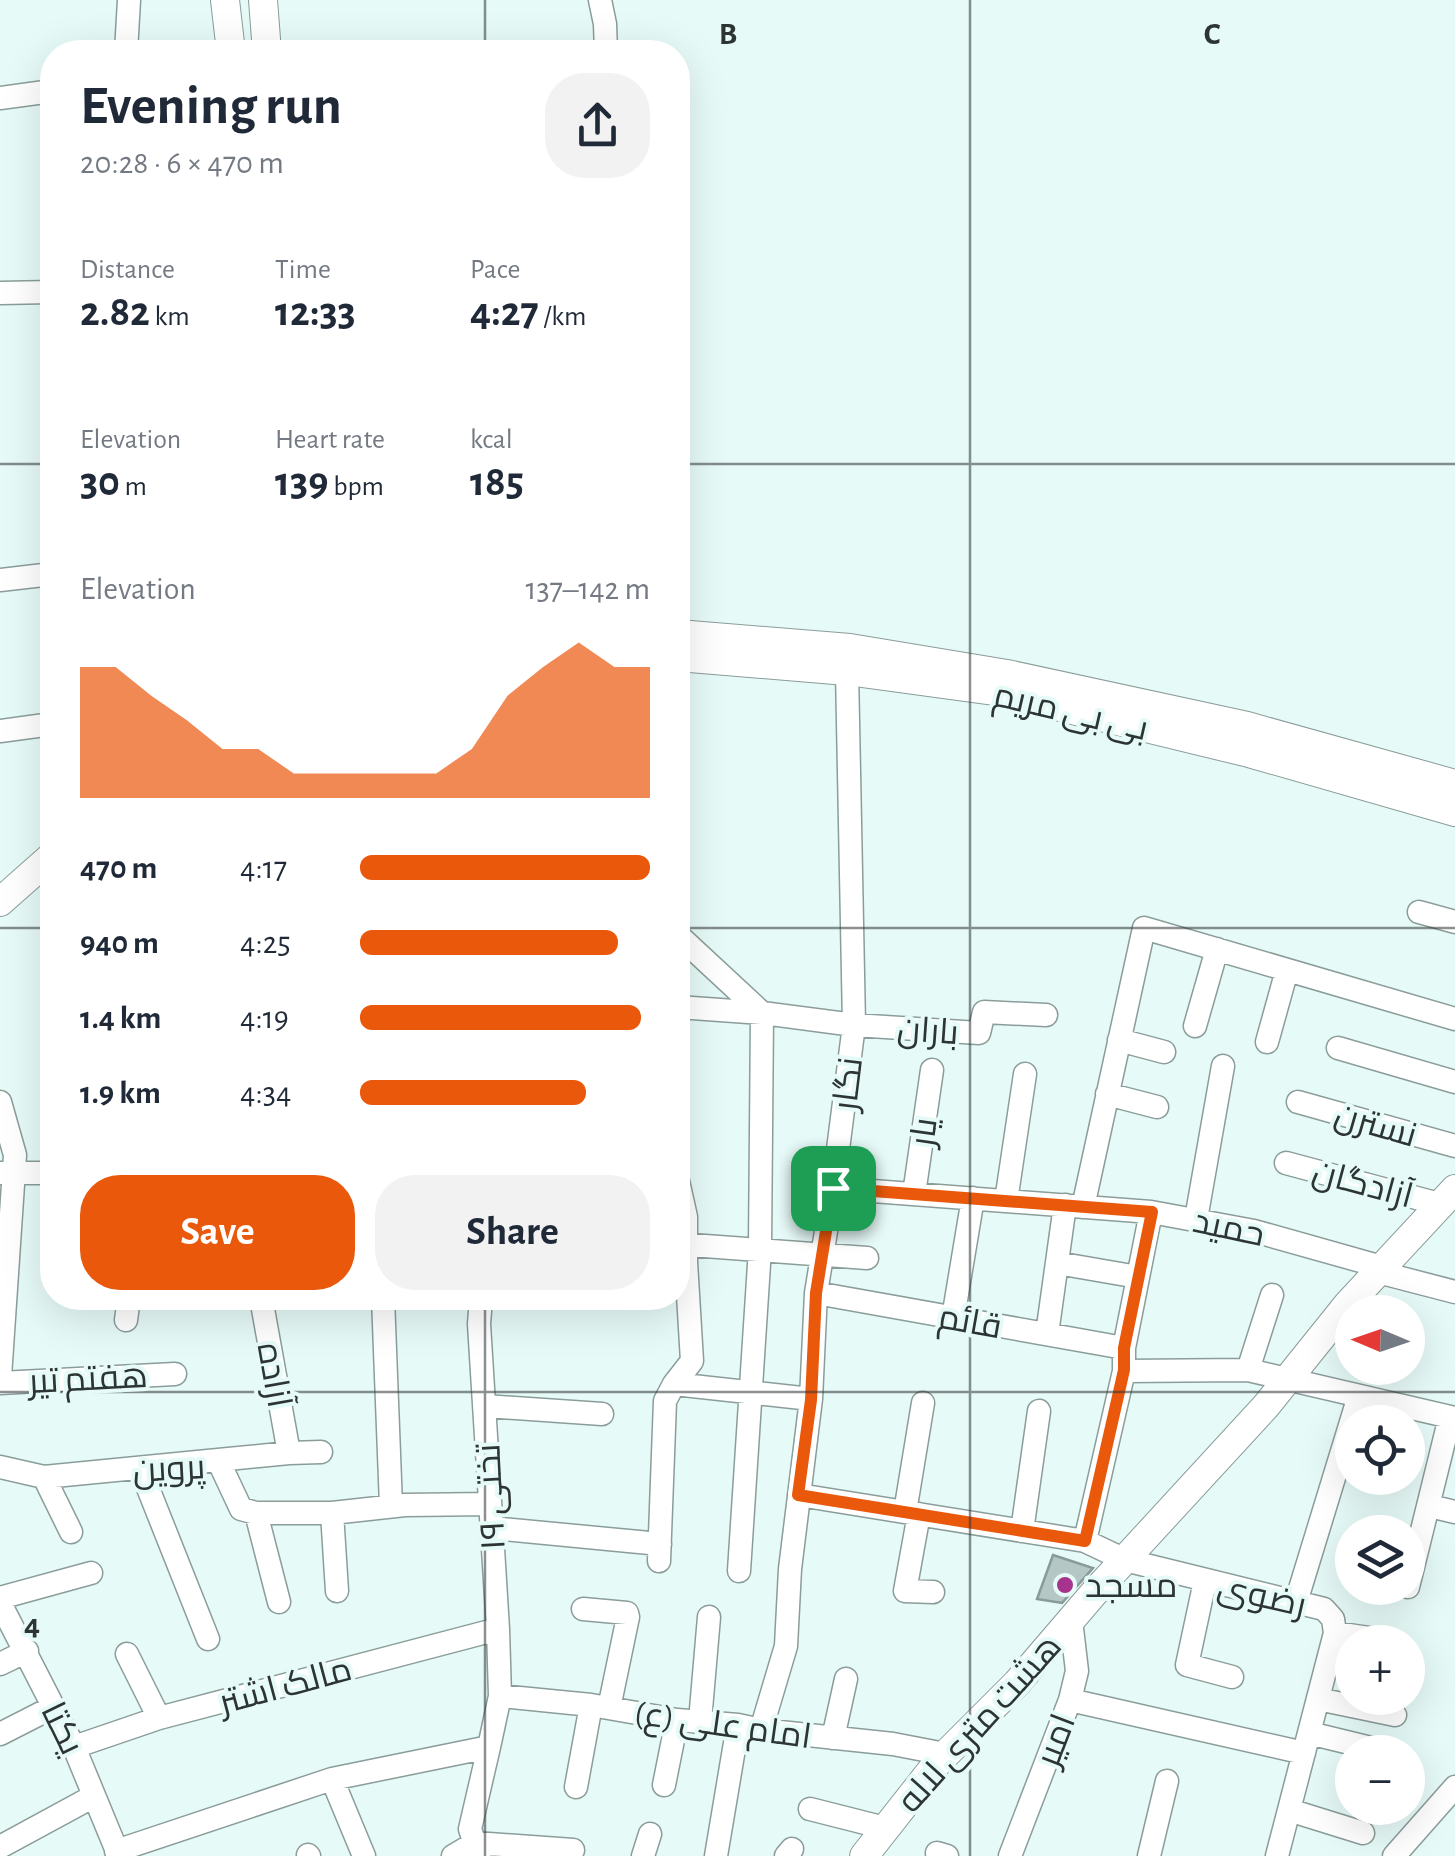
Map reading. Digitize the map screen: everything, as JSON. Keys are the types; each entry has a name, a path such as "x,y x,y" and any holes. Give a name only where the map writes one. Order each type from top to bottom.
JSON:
{"street":[{"path":"126,40 128,0"},
{"path":"225,0 230,40"},
{"path":"263,0 266,40"},
{"path":"600,0 606,40"},
{"path":"0,98 40,93"},
{"path":"0,293 40,292"},
{"path":"0,580 40,575"},
{"name":"بی بی مریم","path":"690,635 850,648 1007,674 1247,726 1455,784"},
{"name":"بی بی مریم","path":"690,658 846,670 994,691 1249,753 1455,812"},
{"name":"نگار","path":"716,1856 750,1728 786,1646 790,1569 811,1400 816,1293 854,1026 846,670"},
{"path":"0,731 40,726"},
{"path":"0,902 40,867"},
{"path":"1419,912 1455,922"},
{"path":"1047,1334 1057,1262 1107,1094 1144,928 1455,1018"},
{"path":"690,946 762,1013 760,1249 739,1571"},
{"path":"1196,1026 1217,949"},
{"path":"1267,1042 1287,970"},
{"path":"690,1007 854,1026"},
{"name":"باران","path":"854,1026 979,1033 984,1012 1046,1014"},
{"path":"1119,1040 1164,1052"},
{"path":"1338,1048 1455,1082"},
{"path":"1196,1219 1224,1066"},
{"name":"یار","path":"914,1194 932,1070"},
{"path":"1006,1201 1025,1074"},
{"path":"1107,1094 1157,1107"},
{"path":"0,1102 10,1167 0,1380"},
{"name":"نسترن","path":"1298,1102 1455,1146"},
{"name":"آزادگان","path":"1286,1163 1447,1196"},
{"path":"10,1167 40,1172"},
{"name":"حمید","path":"833,1188 1152,1212 1196,1219 1254,1231 1455,1292"},
{"name":"هشت متری لاله","path":"864,1856 945,1754 1017,1684 1447,1196"},
{"path":"953,1318 973,1198"},
{"path":"1085,1541 1152,1212"},
{"path":"690,1245 866,1258"},
{"path":"1057,1262 1138,1277"},
{"name":"قائم","path":"816,1293 1047,1334 1124,1359 1248,1370 1289,1378 1453,1418"},
{"path":"1248,1370 1272,1295"},
{"name":"آزاده","path":"264,1310 290,1453"},
{"path":"383,1310 391,1506"},
{"name":"تختی ۱۹","path":"477,1850 470,1829 500,1696 481,1310"},
{"path":"279,1602 256,1513 391,1506 491,1516 660,1553 665,1401 692,1361 688,1310"},
{"name":"هفتم تیر","path":"0,1380 175,1374"},
{"path":"674,1384 811,1400"},
{"path":"1296,1602 1359,1396"},
{"path":"922,1403 906,1591 934,1592"},
{"path":"484,1406 602,1414"},
{"path":"1022,1531 1039,1410"},
{"path":"1425,1524 1453,1418"},
{"path":"218,1460 321,1452"},
{"name":"پروین","path":"0,1467 44,1476 218,1460 241,1509 256,1513"},
{"path":"140,1468 208,1640"},
{"path":"44,1476 71,1532"},
{"name":"رضوی","path":"798,1495 1085,1541 1124,1560 1324,1610 1333,1619 1335,1632 1277,1856"},
{"path":"1430,1506 1455,1512"},
{"path":"332,1512 338,1591"},
{"path":"0,1600 91,1573"},
{"path":"1205,1581 1187,1665 1232,1677"},
{"name":"یکتا","path":"0,1600 74,1748 118,1853"},
{"path":"576,1787 628,1617 627,1613 583,1609"},
{"path":"664,1785 688,1720 709,1618"},
{"name":"امیر","path":"1010,1856 1070,1700 1077,1671 1071,1620"},
{"name":"مالک اشتر","path":"74,1748 159,1718 498,1628"},
{"path":"0,1664 26,1651"},
{"path":"127,1654 159,1718"},
{"path":"832,1738 846,1680"},
{"name":"امام علی (ع)","path":"500,1696 893,1744 945,1754"},
{"path":"1318,1699 1335,1703"},
{"path":"1070,1700 1335,1746"},
{"path":"0,1734 53,1707"},
{"path":"118,1853 332,1779 488,1747"},
{"path":"332,1779 364,1856"},
{"path":"1148,1856 1167,1781"},
{"path":"1394,1856 1455,1788"},
{"path":"0,1847 94,1796"},
{"path":"810,1809 885,1828"},
{"path":"1289,1810 1363,1833"},
{"path":"453,1856 477,1850 574,1850"}],"building":[{"name":"مسجد","path":"1053,1555 1093,1568 1062,1603 1037,1599"}],"place":[{"name":"مسجد","path":"1065,1585"}],"route":[{"path":"833,1188 1152,1212 1124,1348 1124,1370 1085,1541 798,1495 811,1400 816,1293 833,1188"}]}
